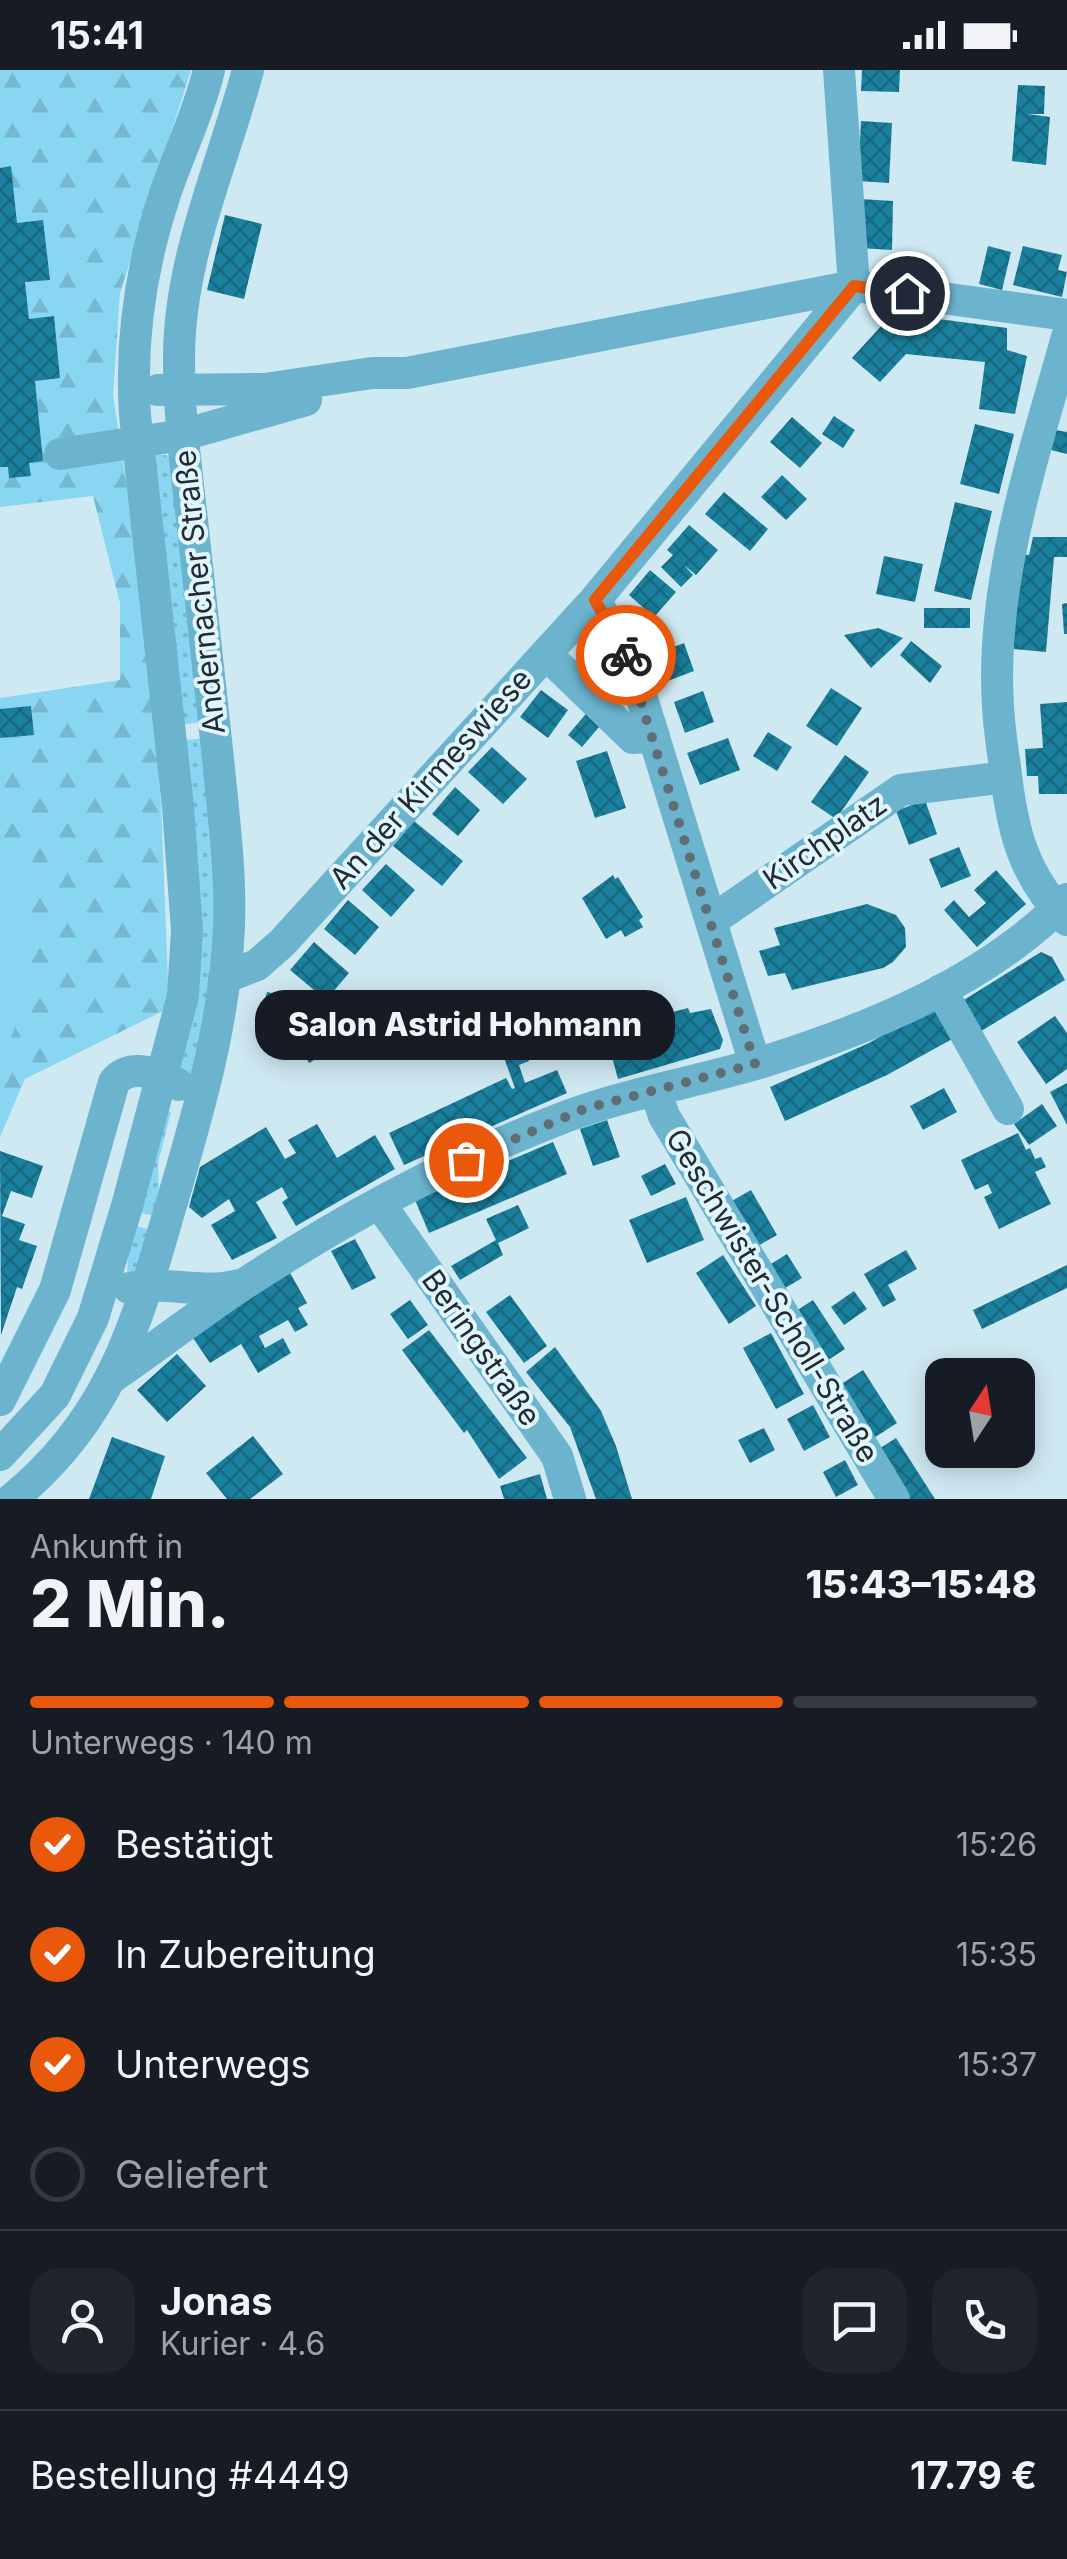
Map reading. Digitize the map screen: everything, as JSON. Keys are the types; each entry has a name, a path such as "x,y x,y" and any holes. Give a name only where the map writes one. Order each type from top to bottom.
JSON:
{"street":[{"name":"Andernacher Straße","path":"0,1455 55,1395 76,1358 98,1304 183,996 187,930 157,599 133,390 136,313 149,249 209,70"},
{"name":"Andernacher Straße","path":"17,1497 81,1430 114,1376 148,1284 195,1120 211,1058 224,978 229,922 227,846 179,391 182,307 193,246 248,70"},
{"path":"838,70 854,286"},
{"path":"133,390 265,389 407,373 854,286 1067,315"},
{"name":"An der Kirmeswiese","path":"224,978 257,965 282,943 546,654 854,286"},
{"path":"114,1376 244,1284 380,1204 527,1132 584,1109 755,1064 861,1026 941,990 1005,953 1064,909 1030,873 1015,825 997,704 1001,610 1016,522 1067,338"},
{"path":"60,454 182,435 375,386 407,373"},
{"path":"595,600 631,663 755,1064"},
{"path":"546,654 633,738 654,736"},
{"name":"Kirchplatz","path":"711,921 901,790 1006,777"},
{"path":"941,990 1008,1110"},
{"path":"0,1400 55,1290 114,1082 126,1071 134,1070 163,1077 182,1088 195,1120"},
{"name":"Geschwister-Scholl-Straße","path":"655,1090 664,1116 894,1499"},
{"name":"Beringstraße","path":"380,1204 557,1456 570,1499"},
{"path":"98,1304 122,1290 148,1284 202,1290 244,1284"},
{"path":"17,1497 23,1474 50,1419 55,1395"}],"green space":[{"path":"0,70 191,70 120,293 113,395 142,586 161,802 169,1008 25,1079 0,1137 0,1066 26,991 32,911 0,831 0,698 120,680 120,603 93,496 0,507"},
{"path":"157,455 166,455 173,461 201,722 178,725 152,463"},
{"path":"204,738 215,841 213,976 191,1093 176,1074 179,741"},
{"path":"0,831 27,891 34,931 26,991 0,1066"},
{"path":"164,1110 171,1112 158,1163 159,1197 154,1216 136,1211"},
{"path":"133,1225 150,1230 134,1286 127,1285 128,1243"}],"building":[{"path":"862,70 900,70 899,92 861,91"},
{"path":"1018,85 1045,86 1044,114 1028,114 1050,117 1046,165 1012,161"},
{"path":"861,121 892,123 889,183 858,181"},
{"path":"11,166 17,223 43,220 50,280 25,282 29,319 54,316 60,378 35,381 43,461 29,463 31,476 9,478 8,467 0,467 0,168"},
{"path":"860,199 893,201 892,250 858,248"},
{"path":"225,215 262,224 244,299 207,290"},
{"path":"988,246 1011,252 1002,290 979,284"},
{"path":"1023,246 1062,255 1058,270 1067,272 1062,297 1013,285"},
{"path":"893,313 1007,328 1007,350 1027,356 1015,414 979,409 985,362 906,354 880,382 852,358"},
{"path":"834,416 855,430 843,448 822,434"},
{"path":"792,417 822,443 800,468 770,442"},
{"path":"975,424 1014,434 999,494 960,484"},
{"path":"1049,429 1067,432 1067,454 1043,448"},
{"path":"782,475 807,499 786,520 761,497"},
{"path":"724,492 768,529 750,551 705,514"},
{"path":"955,502 992,511 971,600 934,591"},
{"path":"689,525 718,550 696,575 684,565 693,575 681,587 661,567 673,555 667,550"},
{"path":"1033,537 1067,537 1067,557 1054,557 1046,652 1013,649 1021,554 1029,555"},
{"path":"884,556 923,564 915,602 876,594"},
{"path":"650,570 676,592 654,617 629,595"},
{"path":"1067,603 1067,634 1064,634 1062,604"},
{"path":"924,608 970,608 970,628 924,628"},
{"path":"878,628 903,638 871,668 844,635"},
{"path":"911,641 942,666 930,683 900,655"},
{"path":"684,643 694,671 665,682 655,654"},
{"path":"831,688 862,708 837,746 806,726"},
{"path":"541,690 568,710 548,738 520,717"},
{"path":"703,691 714,722 685,733 674,702"},
{"path":"1067,702 1067,794 1039,794 1038,776 1027,776 1025,749 1043,748 1040,704"},
{"path":"31,706 34,735 0,738 0,709"},
{"path":"590,709 604,721 582,747 568,735"},
{"path":"768,732 792,747 777,771 753,756"},
{"path":"728,738 740,770 700,785 687,753"},
{"path":"492,747 527,779 503,804 468,772"},
{"path":"607,751 626,808 595,818 576,761"},
{"path":"845,755 869,772 836,819 811,802"},
{"path":"455,787 480,810 458,836 432,814"},
{"path":"925,800 937,834 909,845 896,811"},
{"path":"414,821 463,861 442,886 393,846"},
{"path":"959,847 971,876 941,888 929,859"},
{"path":"386,864 415,890 391,917 362,890"},
{"path":"996,870 1026,904 977,947 944,910 954,900 969,917 986,903 974,890"},
{"path":"613,875 643,917 639,920 643,927 625,937 621,930 606,939 582,898"},
{"path":"348,900 379,927 355,955 324,929"},
{"path":"867,904 896,915 905,928 906,947 893,962 883,968 792,990 785,973 768,976 759,951 780,945 774,928"},
{"path":"314,942 349,973 326,1000 290,970"},
{"path":"1041,952 1052,957 1065,980 978,1033 959,1003"},
{"path":"584,991 597,1031 543,1051 541,1045 525,1051 529,1061 519,1065 525,1083 557,1070 567,1093 404,1165 389,1133 506,1078 515,1088 499,1044 520,1036 516,1025 531,1019 529,1015"},
{"path":"267,992 291,997 286,1021 261,1015"},
{"path":"935,1005 954,1038 887,1075 785,1121 770,1087 869,1043"},
{"path":"649,1006 653,1017 688,1008 690,1013 711,1009 723,1040 720,1049 618,1079 609,1046 635,1039 631,1029 639,1027 633,1011"},
{"path":"1055,1016 1067,1033 1067,1069 1046,1084 1017,1042"},
{"path":"312,1017 331,1050 309,1063 290,1030"},
{"path":"1067,1083 1067,1125 1050,1092"},
{"path":"944,1088 957,1112 923,1130 910,1106"},
{"path":"1042,1104 1057,1126 1029,1145 1014,1124"},
{"path":"607,1120 620,1157 593,1166 580,1129"},
{"path":"317,1124 337,1158 375,1135 395,1169 296,1226 282,1202 288,1198 282,1187 256,1202 277,1238 232,1260 211,1225 235,1211 229,1199 202,1218 189,1207 200,1167 266,1127 285,1159 296,1153 288,1140"},
{"path":"1018,1133 1026,1150 1030,1148 1035,1159 1041,1157 1046,1167 1035,1172 1051,1204 999,1229 984,1197 992,1193 988,1184 975,1190 961,1160"},
{"path":"553,1142 567,1174 429,1233 415,1200"},
{"path":"0,1151 43,1166 32,1198 11,1191 2,1216 25,1224 19,1240 37,1246 22,1289 17,1287 1,1335"},
{"path":"665,1164 676,1184 651,1196 641,1176"},
{"path":"751,1190 777,1235 749,1251 723,1206"},
{"path":"686,1197 704,1240 647,1263 629,1220"},
{"path":"518,1205 529,1228 498,1243 503,1255 460,1280 451,1266 496,1240 486,1219"},
{"path":"355,1239 376,1278 352,1290 331,1251"},
{"path":"906,1250 917,1269 888,1285 896,1300 883,1307 864,1274"},
{"path":"787,1254 802,1278 777,1293 761,1270"},
{"path":"723,1255 756,1306 729,1324 696,1273"},
{"path":"1067,1265 1067,1288 982,1329 973,1310"},
{"path":"289,1271 307,1303 298,1308 308,1325 295,1332 288,1320 259,1336 265,1348 283,1338 291,1353 258,1373 241,1344 210,1363 191,1335"},
{"path":"854,1291 867,1309 844,1325 831,1307"},
{"path":"510,1295 547,1346 524,1363 486,1312"},
{"path":"410,1300 428,1325 408,1339 390,1314"},
{"path":"813,1300 845,1349 819,1366 787,1317"},
{"path":"429,1330 527,1458 499,1479 467,1430 464,1433 402,1350"},
{"path":"771,1333 804,1394 776,1409 743,1348"},
{"path":"555,1347 601,1411 632,1499 596,1499 570,1427 526,1372"},
{"path":"177,1354 206,1386 167,1422 137,1390"},
{"path":"863,1370 897,1423 866,1443 832,1390"},
{"path":"813,1405 830,1437 804,1451 787,1419"},
{"path":"764,1428 775,1450 750,1463 738,1440"},
{"path":"253,1436 283,1474 250,1499 227,1499 206,1473"},
{"path":"112,1437 165,1456 151,1499 89,1499"},
{"path":"896,1438 935,1499 895,1499 868,1456"},
{"path":"845,1460 858,1485 836,1497 823,1472"},
{"path":"540,1474 547,1499 504,1499 500,1486"}],"way so far":[{"path":"466,1160 584,1109 755,1064 626,655"}],"place":[{"name":"Salon Astrid Hohmann","path":"466,1160"}],"route":[{"path":"626,655 595,600 854,286 907,293"}]}
